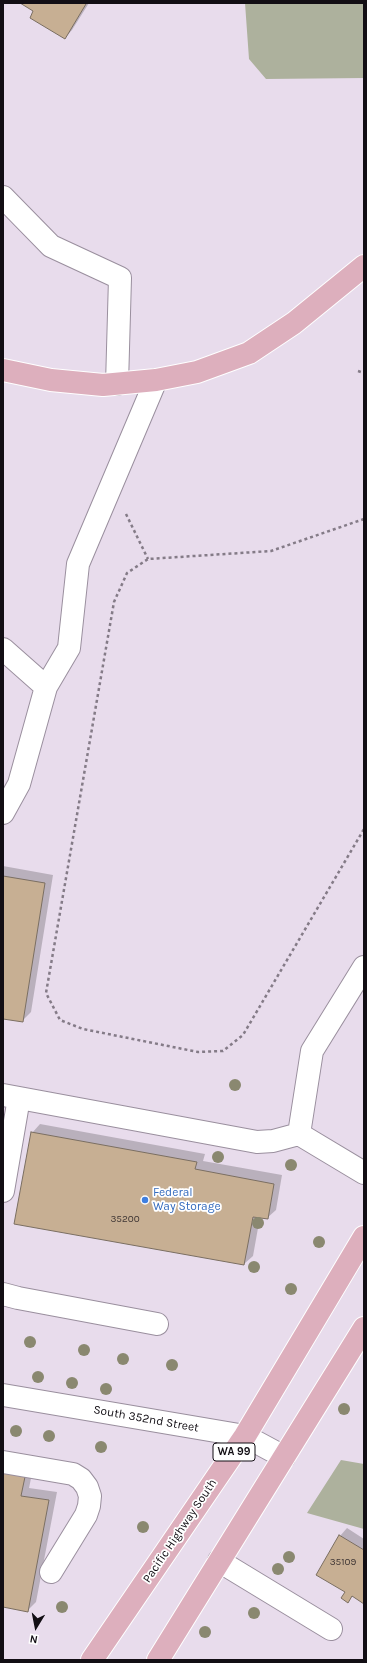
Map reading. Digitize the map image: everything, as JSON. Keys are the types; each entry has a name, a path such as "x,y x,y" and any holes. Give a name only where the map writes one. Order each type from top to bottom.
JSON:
{"main road":[{"path":"3,370 51,380 103,384 156,380 197,372 249,353 294,324 364,266"},
{"name":"Pacific Highway South","path":"92,1660 244,1436 364,1237"},
{"path":"158,1660 364,1328"}],"street":[{"path":"3,197 51,246 120,278 116,384"},
{"path":"3,813 19,784 46,687 69,648 78,564 156,380"},
{"path":"3,649 46,687"},
{"path":"299,1134 312,1051 364,967"},
{"path":"3,1191 11,1097 257,1142 273,1141 299,1134 364,1173"},
{"path":"3,1294 156,1324"},
{"name":"South 352nd Street","path":"3,1395 244,1436 284,1457"},
{"path":"3,1462 73,1474 87,1487 90,1496 86,1515 51,1572"},
{"path":"219,1561 331,1629"}],"path":[{"path":"358,371 364,373"},
{"path":"111,485 148,559"},
{"path":"364,519 271,551 148,559 127,573 114,602 46,993 60,1020 83,1029 198,1052 223,1051 243,1035 364,829"}],"green space":[{"path":"245,3 364,3 364,78 266,79 249,59"},
{"path":"341,1460 364,1464 364,1529 307,1513"}],"building":[{"path":"20,3 86,4 65,39 30,18 33,11"},
{"path":"3,876 45,883 23,1022 3,1019"},
{"name":"Federal Way Storage","path":"31,1132 197,1162 195,1169 274,1184 268,1219 253,1217 244,1265 14,1224"},
{"path":"3,1468 26,1472 21,1496 49,1500 28,1612 3,1607"},
{"path":"339,1535 364,1550 364,1604 352,1596 348,1603 341,1598 345,1592 316,1575"}],"place":[{"name":"Federal Way Storage","path":"145,1200"}]}
